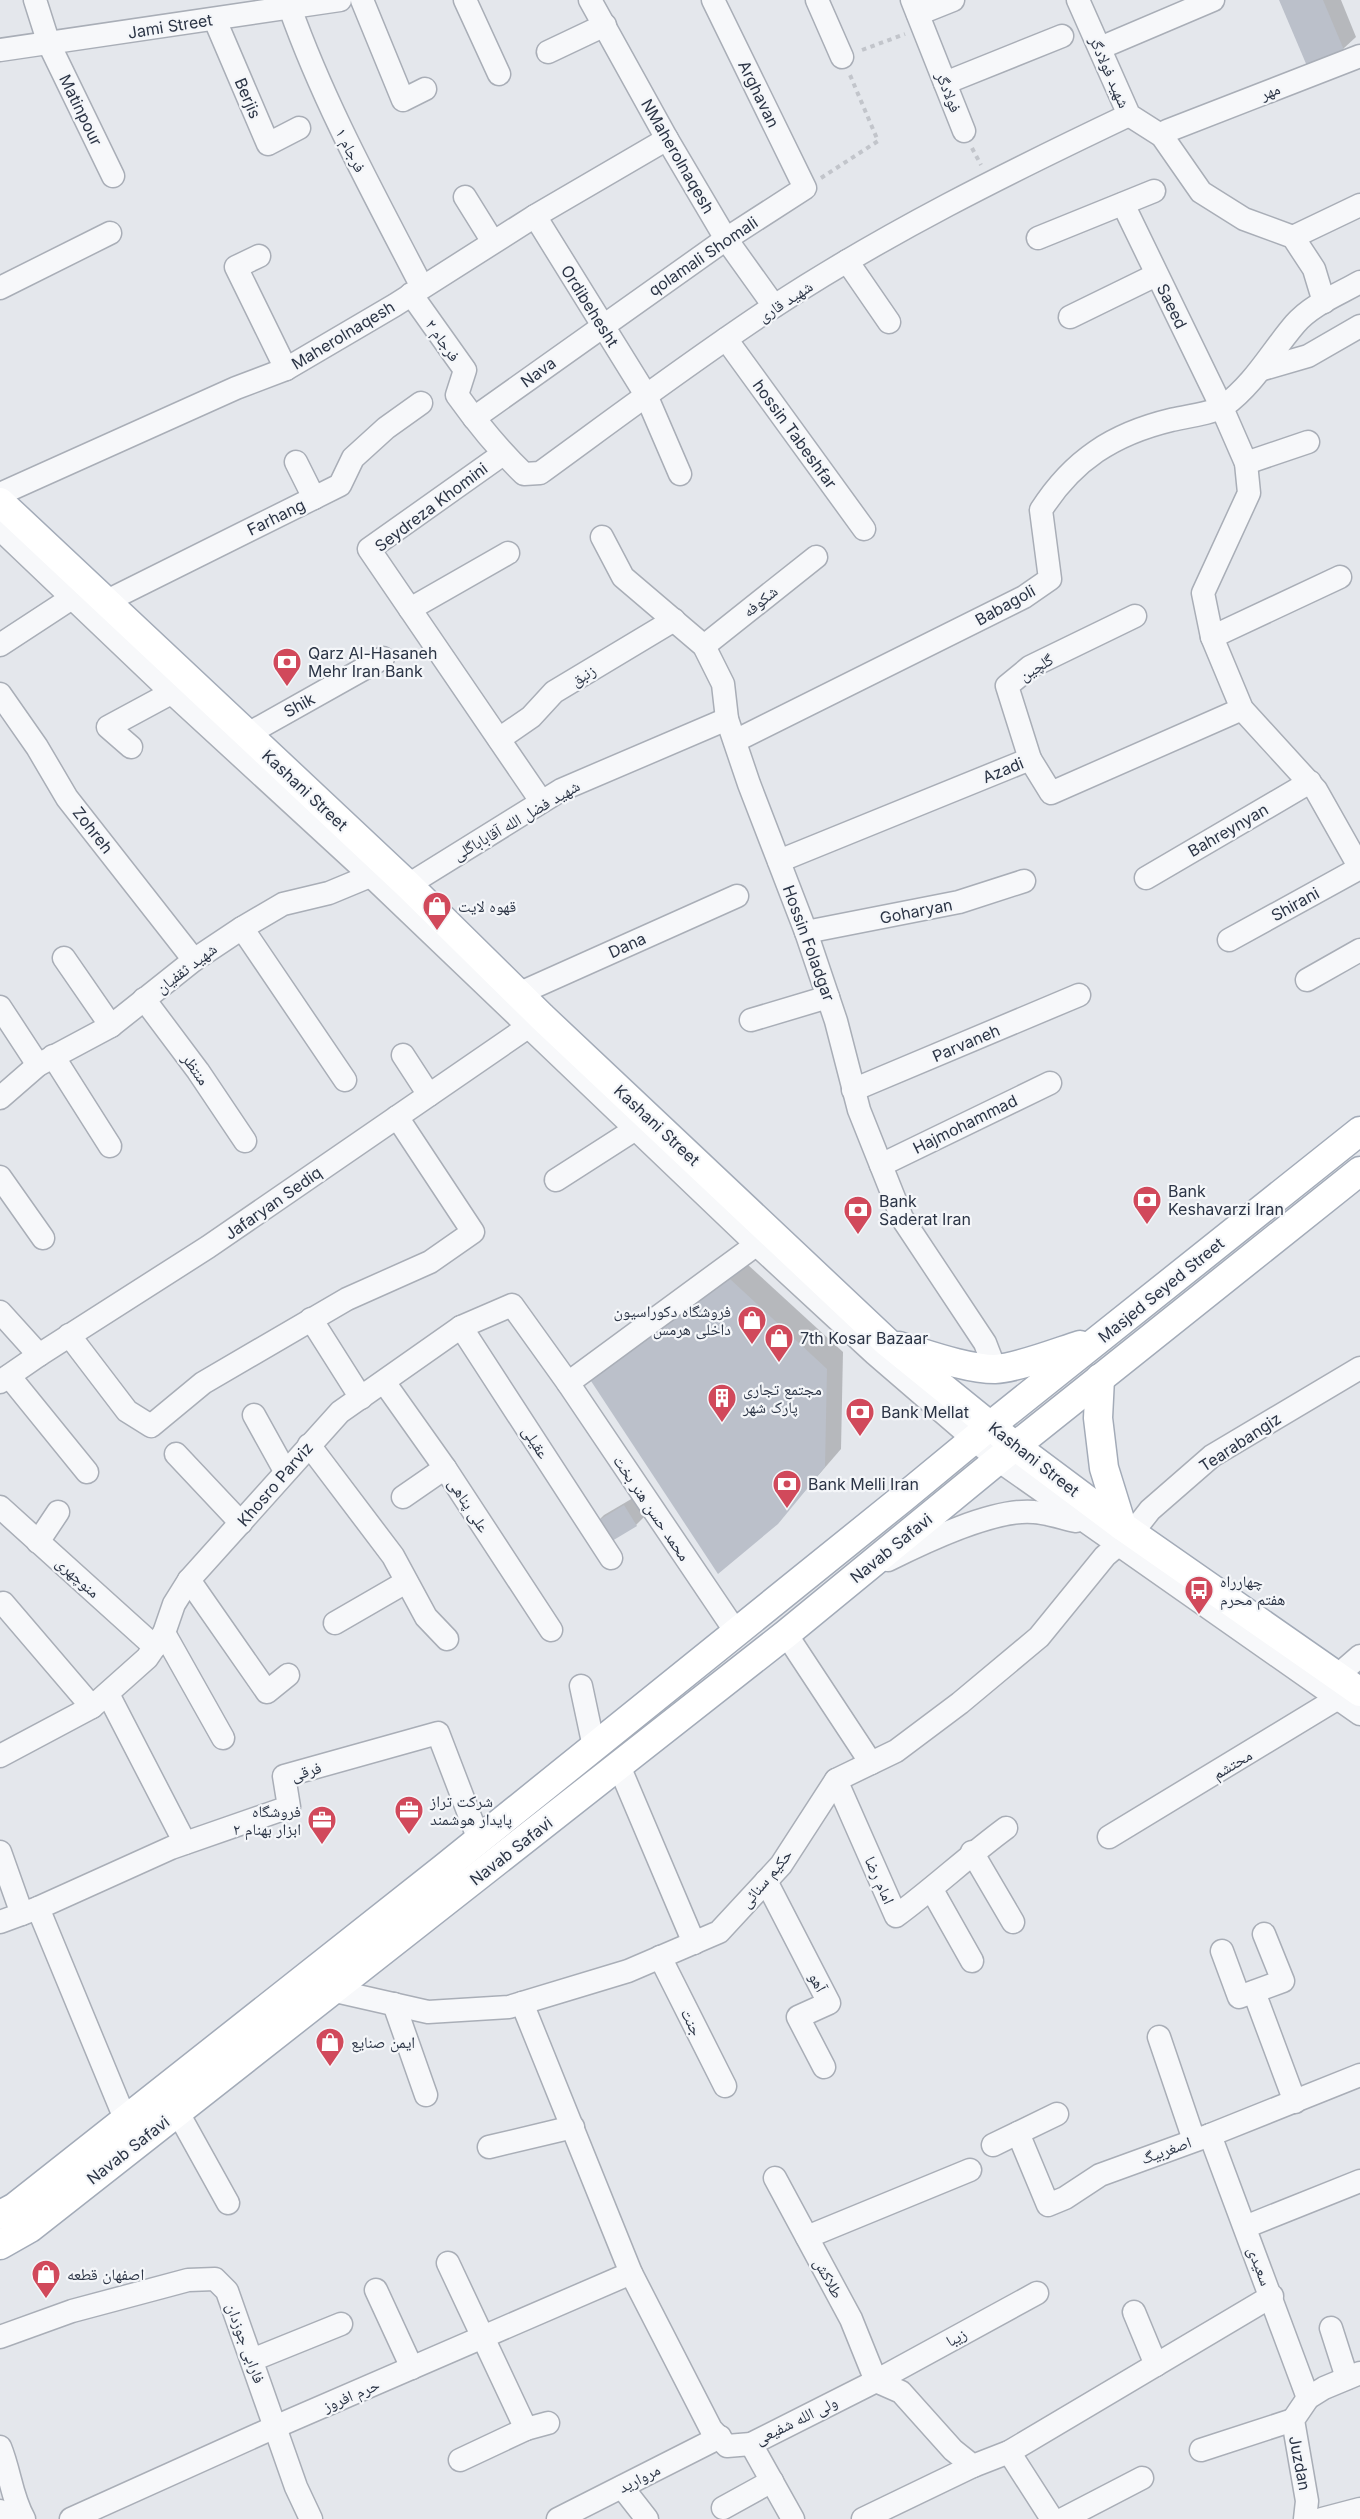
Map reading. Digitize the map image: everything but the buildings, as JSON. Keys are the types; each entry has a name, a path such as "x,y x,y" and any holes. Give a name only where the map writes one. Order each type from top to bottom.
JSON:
{"main road":[{"name":"Kashani Street","path":"0,502 181,687 246,735 389,876 518,994 536,1022 764,1239 888,1343 982,1432 1006,1453 1350,1694"},
{"name":"Masjed Seyed Street","path":"982,1432 1360,1131"},
{"name":"Masjed Seyed Street","path":"1006,1453 1360,1171"},
{"path":"888,1343 954,1362 995,1369 1100,1339"},
{"path":"1100,1378 1098,1418 1104,1468 1124,1535"},
{"name":"Navab Safavi","path":"0,2215 15,2207 126,2121 479,1840 982,1432"},
{"name":"Navab Safavi","path":"0,2245 30,2228 619,1766 786,1634 1006,1453"}],"street":[{"name":"Matinpour","path":"35,0 49,44 113,176"},
{"name":"Jami Street","path":"0,50 49,44 220,13 290,8 340,0"},
{"path":"362,0 403,100 425,89"},
{"path":"465,0 499,74"},
{"name":"NMaherolnaqesh","path":"590,0 667,139 726,239 774,306"},
{"name":"Arghavan","path":"713,0 805,188"},
{"path":"817,0 842,57"},
{"path":"918,14 952,0"},
{"name":"شهید فولادگر","path":"1078,0 1126,109 1169,131 1201,192 1244,219 1299,234"},
{"path":"1100,48 1213,0"},
{"name":"فرجام ۱","path":"290,8 307,54 416,291"},
{"name":"Berjis","path":"220,13 268,144 299,128"},
{"name":"فولادگر","path":"918,14 964,131"},
{"path":"548,52 605,25"},
{"path":"945,83 1062,36"},
{"name":"مهر","path":"1169,131 1360,56"},
{"name":"شهید قاری","path":"474,418 503,454 524,474 540,473 646,395 774,306 847,261 1126,109"},
{"name":"Maherolnaqesh","path":"0,494 236,388 286,369 535,216 667,139"},
{"name":"qolamali Shomali","path":"603,325 726,239 805,188"},
{"path":"1038,238 1154,192"},
{"path":"465,197 493,242"},
{"name":"Saeed","path":"1123,204 1216,409 1246,463 1246,501 1203,593 1220,633"},
{"path":"1323,302 1314,269 1299,234 1360,205"},
{"name":"Ordibehesht","path":"535,216 646,395 680,474"},
{"path":"0,288 110,233"},
{"path":"259,256 236,267 286,369"},
{"path":"847,261 889,322"},
{"path":"1070,317 1156,275"},
{"path":"1216,409 1263,369 1297,322 1323,302 1360,282"},
{"name":"فرجام ۲","path":"416,291 465,370 457,395 474,418"},
{"name":"Nava","path":"474,418 603,325"},
{"path":"1263,369 1308,356 1360,326"},
{"name":"hossin Tabeshfar","path":"726,339 864,529"},
{"name":"Farhang","path":"0,645 90,594 340,485 353,458 386,428 421,404"},
{"name":"Babagoli","path":"735,741 1023,597 1050,579 1041,510 1057,484 1092,453 1140,427 1216,409"},
{"path":"1246,463 1308,442"},
{"name":"Seydreza Khomini","path":"503,454 369,549 541,801"},
{"path":"296,462 314,498"},
{"path":"0,529 90,594"},
{"name":"Hossin Foladgar","path":"602,537 623,577 704,646 723,684 727,719 806,932 828,997 859,1110 880,1165 902,1218 985,1343 995,1369"},
{"path":"410,609 508,553"},
{"name":"شکوفه","path":"704,646 816,557"},
{"path":"1340,577 1220,633 1242,709 1310,782 1360,868"},
{"name":"گلچین","path":"1030,759 1007,686 1030,667 1135,616"},
{"name":"زنبق","path":"499,739 531,717 554,692 674,620"},
{"name":"Shik","path":"246,735 383,658"},
{"path":"131,747 108,728 181,687 389,876 536,1022"},
{"name":"Zohreh","path":"0,694 67,798 194,960"},
{"name":"Azadi","path":"779,861 1030,759 1051,793 1242,709"},
{"name":"شهید فضل الله آقاباباگلی","path":"389,876 561,790 727,719"},
{"name":"Bahreynyan","path":"1146,878 1310,782"},
{"name":"Shirani","path":"1229,940 1360,868"},
{"name":"شهید ثقفیان","path":"0,1098 46,1061 111,1026 194,960 242,928 284,904 389,876"},
{"name":"Goharyan","path":"806,932 959,902 1024,881"},
{"name":"Dana","path":"518,994 737,896"},
{"path":"242,928 345,1080"},
{"path":"1307,980 1360,950"},
{"path":"64,957 111,1026"},
{"name":"Parvaneh","path":"854,1090 1079,995"},
{"path":"751,1020 828,997"},
{"name":"منتظر","path":"144,999 190,1077 245,1141"},
{"path":"0,1007 46,1061 110,1146"},
{"name":"Jafaryan Sediq","path":"4,1379 39,1354 208,1247 536,1022"},
{"path":"403,1055 429,1095"},
{"name":"Hajmohammad","path":"880,1165 1050,1083"},
{"path":"69,1335 127,1411 151,1426 203,1383 311,1319 347,1299 430,1262 473,1232 397,1117"},
{"path":"556,1180 645,1124"},
{"path":"0,1177 43,1238"},
{"path":"568,1383 764,1239 875,1354 982,1432"},
{"name":"Khosro Parviz","path":"0,1756 100,1700 147,1658 159,1640 174,1604 189,1580 340,1412 462,1327 512,1305 568,1383"},
{"path":"0,1312 39,1354"},
{"path":"311,1319 361,1398"},
{"name":"عقیلی","path":"462,1327 611,1558"},
{"name":"Tearabangiz","path":"1124,1535 1212,1456 1360,1368"},
{"path":"4,1379 87,1472"},
{"name":"علی پناهی","path":"384,1382 445,1468 551,1630"},
{"name":"محمد حسن هنر بخت","path":"568,1383 736,1632"},
{"path":"254,1415 285,1471"},
{"path":"309,1445 393,1556 405,1582 426,1617 447,1639"},
{"path":"1006,1453 1086,1523"},
{"path":"176,1454 241,1523"},
{"path":"403,1497 445,1468"},
{"name":"منوچهری","path":"0,1507 38,1542 159,1640 223,1738"},
{"path":"38,1542 58,1512"},
{"path":"836,1780 896,1751 960,1703 1039,1637 1124,1535 1086,1523 1033,1512 998,1517 933,1537 855,1577"},
{"path":"189,1580 267,1692 288,1675"},
{"path":"334,1623 405,1582"},
{"path":"3,1603 100,1700 185,1843"},
{"path":"786,1634 871,1763"},
{"name":"محتشم","path":"1109,1838 1350,1694 1360,1656"},
{"path":"581,1686 594,1747"},
{"name":"فرقی","path":"0,1922 185,1843 290,1807 284,1776 438,1733 479,1840"},
{"path":"619,1766 694,1942"},
{"name":"حکیم سنائی","path":"332,1990 428,2012 509,2007 628,1971 720,1932 781,1865 836,1780"},
{"name":"امام رضا","path":"836,1780 896,1916 932,1890 972,1852 1006,1828"},
{"path":"0,1852 30,1911 126,2121"},
{"path":"972,1852 1013,1922"},
{"name":"آهو","path":"766,1881 829,2003 798,2017 824,2067"},
{"path":"932,1890 972,1961"},
{"path":"1222,1951 1239,1997 1283,1981 1264,1934"},
{"name":"جنت","path":"660,1957 725,2086"},
{"path":"1254,1992 1296,2102"},
{"path":"522,2003 631,2273 711,2429 720,2437"},
{"path":"394,2004 426,2096"},
{"name":"سعیدی","path":"1159,2037 1202,2138 1245,2227 1308,2398"},
{"name":"اصغربیگ","path":"1018,2133 1048,2205 1065,2198 1100,2175 1296,2102 1360,2075"},
{"path":"177,2111 228,2203"},
{"path":"993,2145 1057,2114"},
{"path":"489,2147 573,2127"},
{"path":"807,2237 970,2170"},
{"name":"طلاکش","path":"775,2178 851,2319 876,2381"},
{"path":"1245,2227 1360,2181"},
{"path":"448,2263 481,2338 526,2429"},
{"name":"حرم افروز","path":"71,2519 275,2427 631,2273"},
{"name":"فارابی جوزدان","path":"0,2337 72,2311 188,2280 215,2279 227,2291 296,2487 311,2519"},
{"path":"376,2290 412,2368"},
{"name":"زیبا","path":"876,2381 1037,2293"},
{"path":"863,2519 973,2466 1009,2452 1272,2296"},
{"path":"1134,2312 1156,2365"},
{"path":"252,2360 341,2324"},
{"path":"1331,2328 1353,2376"},
{"name":"Juzdan","path":"1305,2519 1307,2501 1293,2420 1308,2398 1324,2388 1353,2376"},
{"path":"876,2381 901,2392 952,2450 973,2466"},
{"name":"ولی الله شفیعی","path":"720,2437 727,2446 751,2444 876,2381"},
{"path":"1201,2450 1293,2420"},
{"path":"460,2460 526,2429 548,2423"},
{"name":"مروارید","path":"558,2519 720,2437"},
{"path":"751,2444 793,2519"},
{"path":"0,2447 6,2461 13,2498 24,2519"},
{"path":"1009,2452 1052,2519"},
{"path":"1063,2519 1142,2478"},
{"path":"723,2508 772,2481"},
{"path":"622,2487 647,2519"},
{"path":"1322,2519 1360,2509"},
{"path":"0,2511 3,2519"}],"path":[{"path":"805,188 878,141 842,57 918,14"},
{"name":"فولادگر","path":"964,131 989,182"}],"place":[{"name":"Qarz Al-Hasaneh Mehr Iran Bank","path":"287,688"},
{"name":"قهوه لایت","path":"437,932"},
{"name":"Bank Keshavarzi Iran","path":"1147,1226"},
{"name":"Bank Saderat Iran","path":"858,1236"},
{"name":"فروشگاه دکوراسیون داخلی هرمس","path":"752,1346"},
{"name":"7th Kosar Bazaar","path":"779,1364"},
{"name":"مجتمع تجاری پارک شهر","path":"722,1424"},
{"name":"Bank Mellat","path":"860,1438"},
{"name":"Bank Melli Iran","path":"787,1510"},
{"name":"چهارراه هفتم محرم","path":"1199,1616"},
{"name":"شرکت تراز پایدار هوشمند","path":"409,1836"},
{"name":"فروشگاه ابزار بهنام ۲","path":"322,1846"},
{"name":"ایمن صنایع","path":"330,2068"},
{"name":"اصفهان قطعه","path":"46,2300"}]}
